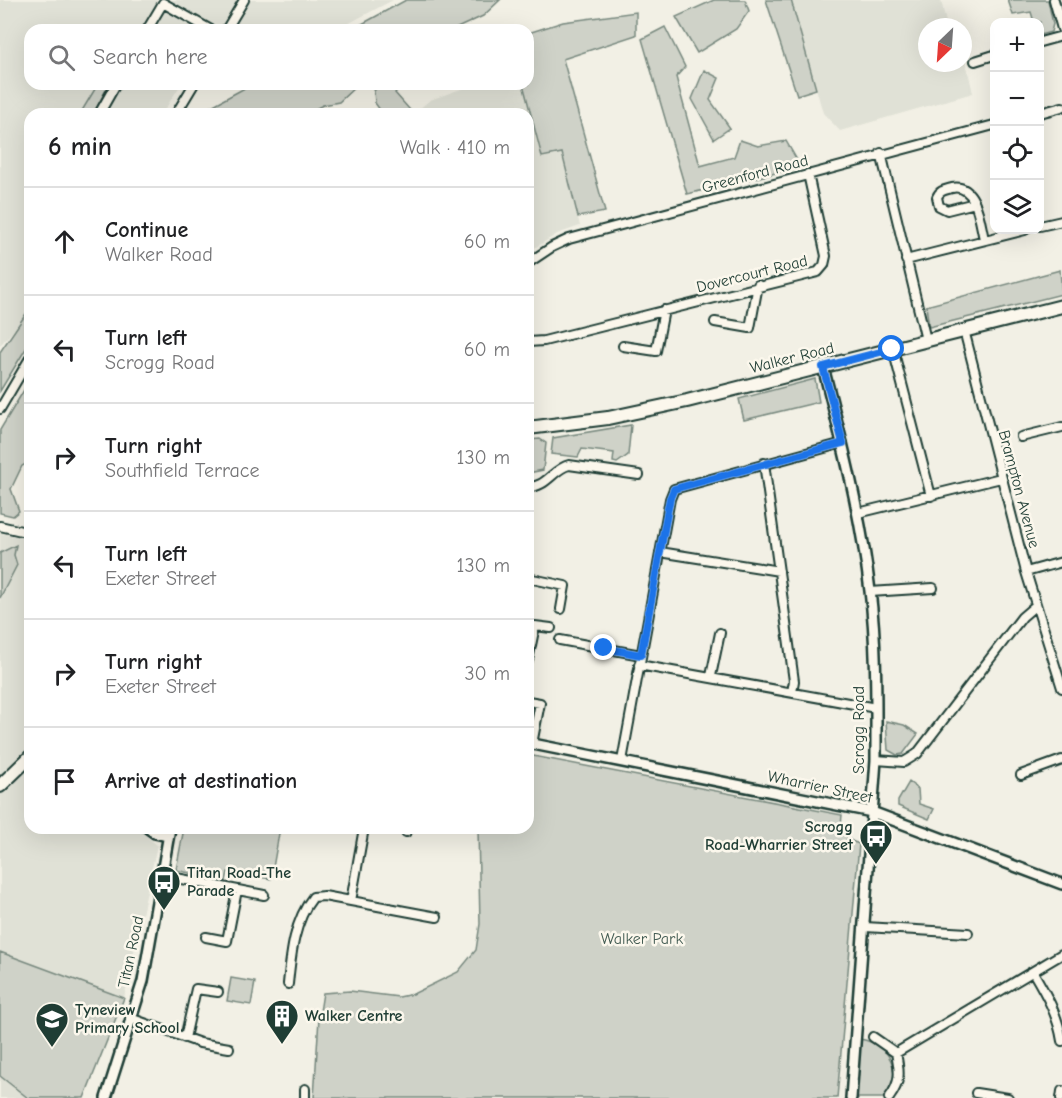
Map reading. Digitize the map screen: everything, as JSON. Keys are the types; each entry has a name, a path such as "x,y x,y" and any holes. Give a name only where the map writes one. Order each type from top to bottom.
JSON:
{"main road":[{"name":"Walker Road","path":"534,427 608,418 664,407 1062,306"},
{"path":"0,786 24,763"}],"street":[{"path":"230,24 244,0"},
{"path":"1054,0 1062,29"},
{"path":"151,24 163,3 201,24"},
{"path":"1044,41 1062,36"},
{"path":"975,61 990,56"},
{"path":"102,108 113,90"},
{"path":"180,108 190,90"},
{"path":"1044,112 1062,107"},
{"name":"Greenford Road","path":"534,259 569,239 990,125"},
{"path":"881,153 926,340"},
{"name":"Dovercourt Road","path":"534,342 544,341 758,285 813,274 824,265 826,256 808,174"},
{"path":"975,203 947,210 939,206 937,197 943,190 961,188 971,195 975,203 984,239"},
{"path":"1044,225 1062,221"},
{"path":"906,260 1007,234"},
{"path":"715,322 750,328 758,285"},
{"path":"623,346 656,351 664,310"},
{"name":"Brampton Avenue","path":"964,330 1026,572 1062,688"},
{"path":"892,349 931,496"},
{"name":"Scrogg Road","path":"823,367 858,513 870,592 876,708 876,760 851,1098"},
{"path":"0,409 24,368"},
{"path":"1021,437 1062,427"},
{"path":"622,761 670,498 674,489 843,443"},
{"path":"764,463 794,681 792,692"},
{"path":"534,486 540,485 562,467 569,465 639,475"},
{"path":"858,513 1001,478"},
{"path":"0,525 24,531"},
{"path":"660,552 779,571"},
{"path":"1026,572 1062,562"},
{"path":"534,579 565,586 561,609"},
{"path":"870,592 933,588"},
{"path":"876,760 904,762 917,754 1022,617 1036,605"},
{"path":"534,631 535,626 551,628"},
{"path":"711,676 720,633"},
{"path":"560,640 641,655"},
{"path":"639,664 876,708"},
{"path":"534,702 540,703 534,728"},
{"name":"Wharrier Street","path":"534,745 872,812 1062,884"},
{"path":"1021,775 1062,760"},
{"name":"Titan Road","path":"101,1098 142,981 169,834"},
{"path":"351,901 362,834"},
{"path":"161,875 264,896"},
{"path":"206,937 227,941 237,890"},
{"path":"288,984 292,945 307,906 313,897 324,896 437,917"},
{"path":"865,927 968,933"},
{"path":"896,1053 1062,954"},
{"path":"1033,972 1048,996 1060,1026 1062,1041"},
{"path":"185,1038 196,989 218,992"},
{"path":"130,1018 185,1038 229,1048"},
{"path":"873,1037 896,1053 900,1070 899,1083 890,1098"},
{"name":"Titan Road","path":"106,1098 112,1071"},
{"path":"1061,1098 1062,1091"},
{"path":"976,1093 1008,1098"}],"shaded area":[{"path":"0,0 393,0 347,24 24,24 24,90 177,90 166,108 24,108 24,319 0,345"},
{"path":"791,0 941,0 945,18 918,18 918,72 968,72 973,93 840,131 823,113"},
{"path":"458,90 524,90 529,108 420,108 430,100"},
{"path":"534,129 541,157 562,152 580,226 557,234 534,248"},
{"path":"0,533 24,538 24,834 143,834 157,845 124,998 84,1098 0,1098"}],"green space":[{"path":"406,0 500,0 483,16 466,24 362,24"},
{"path":"714,0 745,0 749,11 736,29 697,53 676,17"},
{"path":"766,0 791,0 816,89 797,95"},
{"path":"1008,0 1048,0 1053,24 1051,32 1044,34 1044,18 1033,18 1031,12 1013,15"},
{"path":"636,12 636,35 563,59 605,212 578,217 562,153 542,157 534,126 534,108 529,108 525,90 534,90 534,31 563,22"},
{"path":"665,27 685,67 676,77 700,166 734,157 740,140 758,146 786,141 801,167 687,194 642,39"},
{"path":"704,70 719,78 710,100 730,128 714,139 692,99"},
{"path":"94,90 106,90 96,108 84,108"},
{"path":"241,90 352,90 339,102 317,108 208,108"},
{"path":"397,90 395,93 408,108 379,108 375,103 374,91"},
{"path":"1060,270 1062,294 929,327 926,306"},
{"path":"24,317 24,352 0,391 0,352"},
{"path":"815,379 819,402 744,420 739,399"},
{"path":"24,390 24,465 11,489 19,511 13,516 0,513 0,430"},
{"path":"631,425 628,455 617,463 613,462 614,453 582,449 578,457 551,454 553,438"},
{"path":"540,439 546,443 543,470 534,472 534,440"},
{"path":"16,545 14,555 17,565 0,598 0,553"},
{"path":"886,721 904,725 918,734 903,754 897,755 888,750"},
{"name":"Walker Park","path":"534,756 842,815 844,834 849,840 859,844 837,1098 314,1098 319,1018 323,993 350,991 399,997 413,994 458,972 476,950 480,924 478,834 534,834"},
{"path":"909,782 918,789 919,804 934,809 929,819 898,806 898,801"},
{"path":"183,834 279,834 271,879 228,872 226,881 176,870"},
{"name":"Tyneview Primary School","path":"0,952 124,998 84,1098 28,1098 0,1076"},
{"path":"231,978 255,982 251,1005 227,1001"},
{"path":"860,1039 880,1047 891,1061 893,1079 884,1098 857,1098"}],"place":[{"name":"Scrogg Road-Wharrier Street","path":"876,865"},
{"name":"Titan Road-The Parade","path":"164,911"},
{"name":"Walker Centre","path":"282,1045"},
{"name":"Tyneview Primary School","path":"52,1048"}],"route":[{"path":"604,648 641,655 670,498 674,489 843,443 823,367 892,349"}]}
